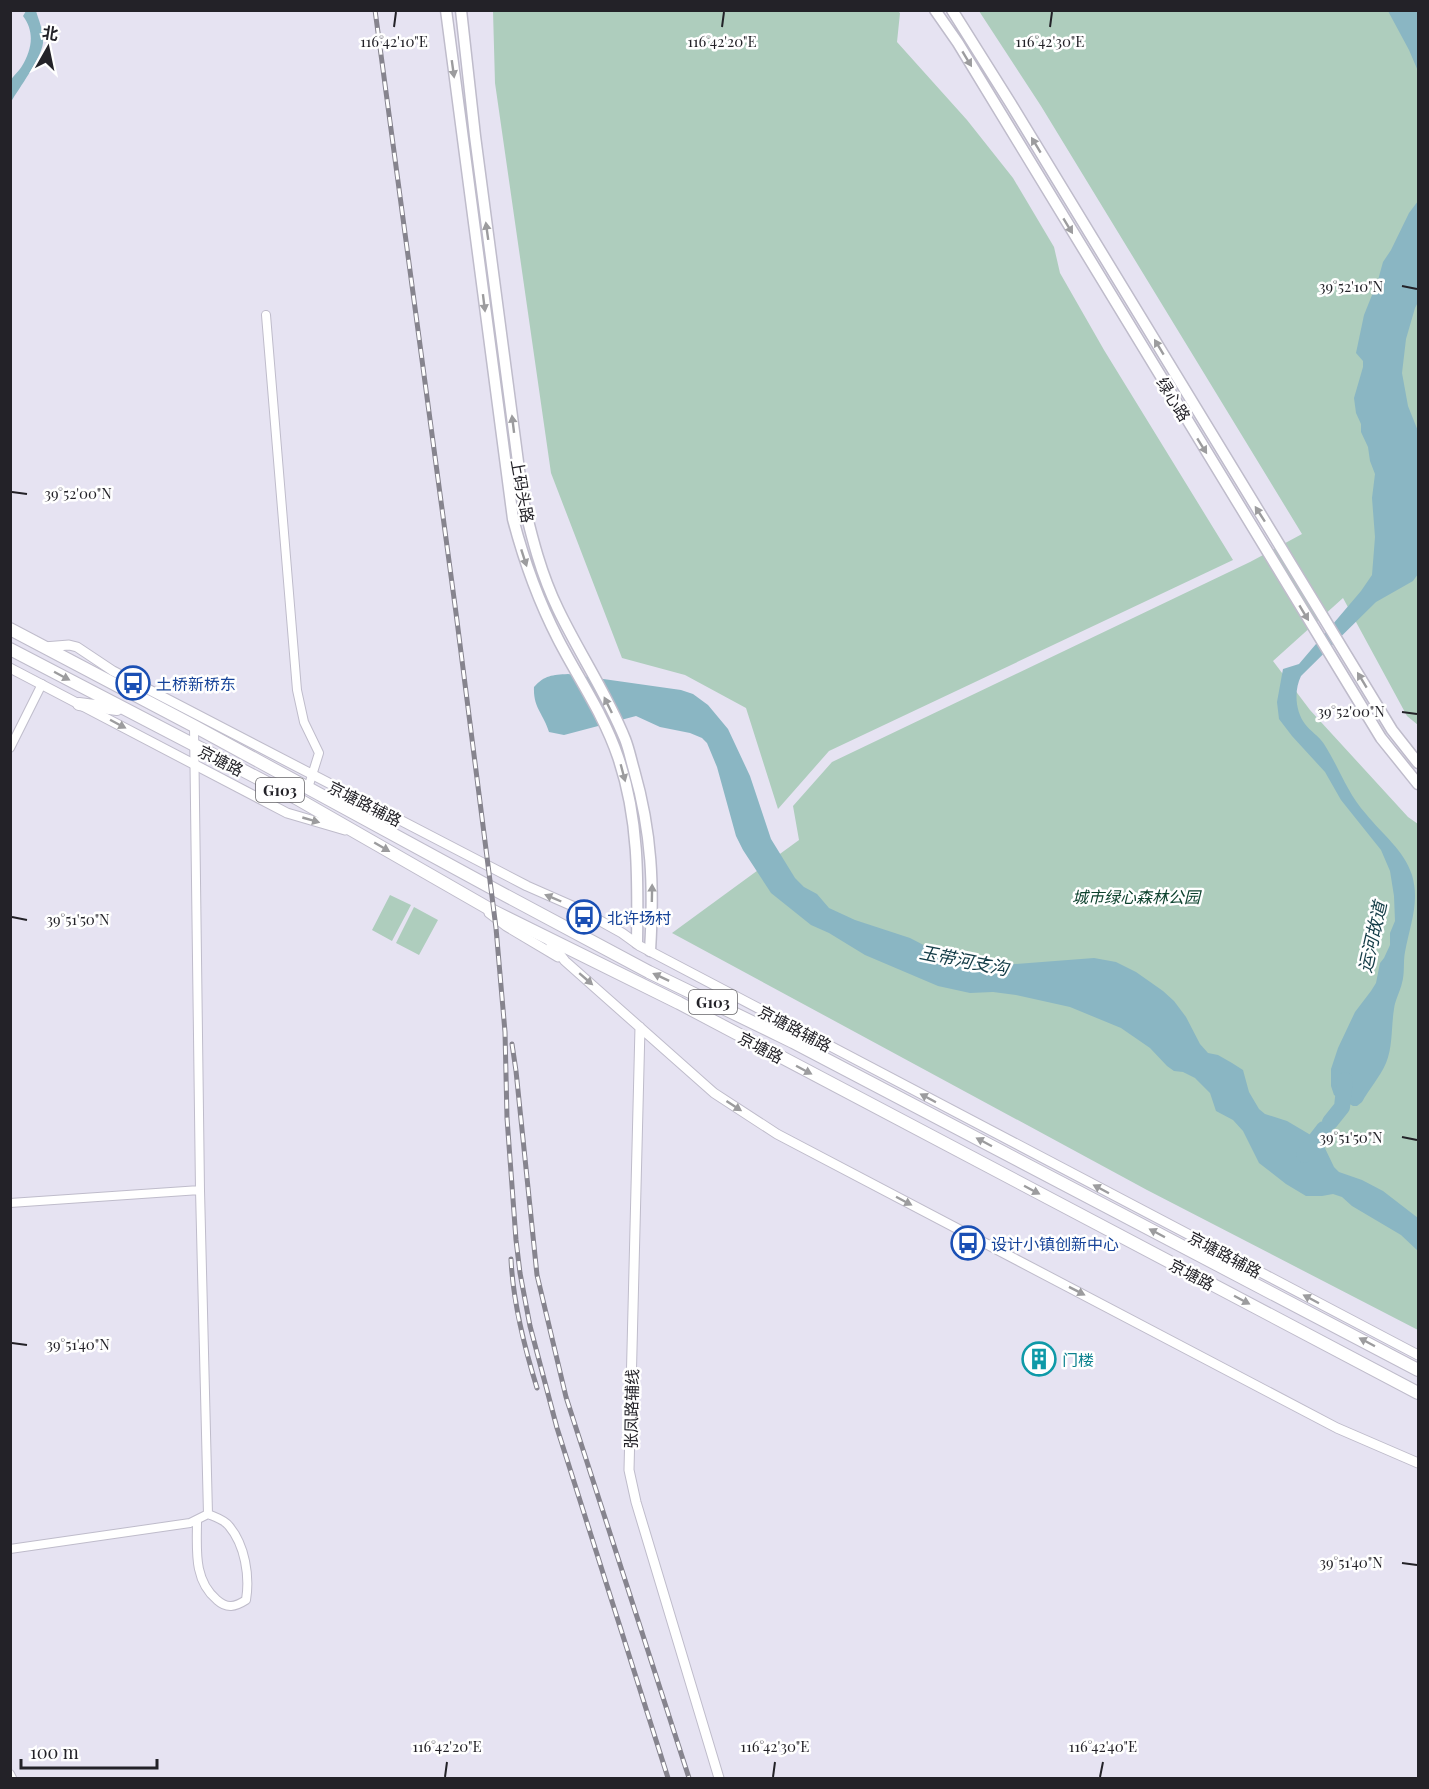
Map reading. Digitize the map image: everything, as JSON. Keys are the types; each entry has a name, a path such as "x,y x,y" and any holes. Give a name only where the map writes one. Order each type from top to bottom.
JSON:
{"highway":[{"name":"京塘路","path":"10,629 194,726 310,782 649,972 793,1042 1419,1370"},
{"name":"京塘路","path":"10,649 296,798 477,901 679,1003 1419,1393"},
{"path":"79,704 127,710"}],"main road":[{"name":"上码头路","path":"446,10 513,519 522,555 535,591 618,756 631,803 636,843 637,943"},
{"name":"上码头路","path":"461,10 516,450 533,546 558,609 626,740 642,798 649,837 652,876 650,951"},
{"name":"绿心路","path":"934,10 958,43 1381,738 1419,784"},
{"name":"绿心路","path":"952,10 1368,692 1392,730 1419,763"},
{"path":"490,354 500,356 504,352"},
{"path":"504,455 507,450 512,448 516,450"}],"street":[{"path":"266,315 297,690 304,722 319,753 310,782"},
{"name":"京塘路辅路","path":"43,647 77,646 113,671 310,782 577,908 622,933 640,946 1419,1355"},
{"name":"京塘路辅路","path":"10,668 286,813 359,834"},
{"path":"10,748 42,684"},
{"path":"194,726 200,1190 208,1514"},
{"path":"477,901 506,926 565,961"},
{"path":"546,937 565,961 714,1093 777,1134 1337,1428 1419,1463"},
{"name":"张凤路辅线","path":"640,1027 630,1470 636,1502 718,1779"},
{"path":"10,1203 200,1190"},
{"path":"10,1549 197,1521 208,1514"},
{"path":"197,1521 196,1557 200,1579 209,1594 223,1605 235,1607 246,1600 248,1569 237,1539 228,1524 208,1514"},
{"path":"10,1774 12,1779"}],"green space":[{"path":"493,11 898,11 900,13 897,42 967,120 1013,178 1054,247 1060,273 1104,350 1233,560 829,751 778,809 746,708 685,675 622,658 551,473 495,83"},
{"name":"城市绿心森林公园","path":"979,11 1418,11 1418,725 1407,716 1343,598 1273,661 1310,710 1408,817 1418,824 1418,1330 1147,1190 672,933 799,840 793,806 832,762 1250,562 1302,534 1041,106"},
{"path":"390,895 411,905 392,941 372,930"},
{"path":"414,907 438,920 419,955 396,943"}],"water":[{"path":"26,11 36,11 43,43 34,65 11,102 10,82 22,66 31,41 31,34 23,16"},
{"path":"1388,11 1418,11 1418,71 1409,50"},
{"path":"1418,201 1418,302 1406,339 1402,373 1408,406 1418,431 1418,574 1413,581 1376,602 1301,676 1297,694 1297,707 1302,719 1324,744 1359,806 1404,858 1414,885 1413,914 1405,952 1403,979 1395,1006 1388,1057 1381,1073 1362,1102 1353,1106 1334,1095 1331,1086 1331,1069 1355,1012 1376,983 1380,963 1390,945 1390,933 1395,921 1390,871 1381,850 1341,800 1325,772 1279,719 1277,702 1283,669 1299,664 1372,575 1375,537 1372,498 1375,474 1356,413 1354,398 1363,361 1356,353 1364,315 1383,262 1409,213"},
{"path":"568,674 681,690 693,694 708,705 728,729 750,776 771,839 795,878 804,887 817,894 829,908 855,920 910,938 957,960 1015,964 1094,958 1116,962 1136,972 1174,1001 1208,1053 1218,1055 1243,1070 1249,1092 1259,1109 1265,1114 1287,1121 1322,1142 1334,1167 1339,1172 1383,1191 1418,1218 1418,1251 1401,1235 1352,1206 1342,1197 1333,1194 1306,1196 1286,1184 1259,1163 1243,1131 1233,1120 1216,1111 1210,1093 1195,1078 1183,1072 1174,1071 1150,1048 1121,1028 1070,1007 1016,995 993,992 970,993 938,986 865,955 811,925 771,893 743,850 736,836 717,767 707,743 702,738 660,727 636,716 564,735 549,732 537,706 534,687 549,676"}],"waterway":[{"name":"运河故道","path":"1330,1122 1342,1107 1345,1080"},
{"name":"运河故道","path":"1304,1155 1324,1129"}],"railway":[{"path":"375,10 496,928 505,1032 507,1118 520,1273 530,1326 557,1428 668,1778"},
{"path":"512,1044 537,1275 566,1397 689,1778"},
{"path":"511,1259 520,1324 537,1388"}],"place":[{"name":"土桥新桥东","path":"133,683"},
{"name":"北许场村","path":"584,917"},
{"name":"设计小镇创新中心","path":"968,1243"},
{"name":"门楼","path":"1039,1359"}],"water label":[{"name":"玉带河支沟","path":"964,960"}]}
